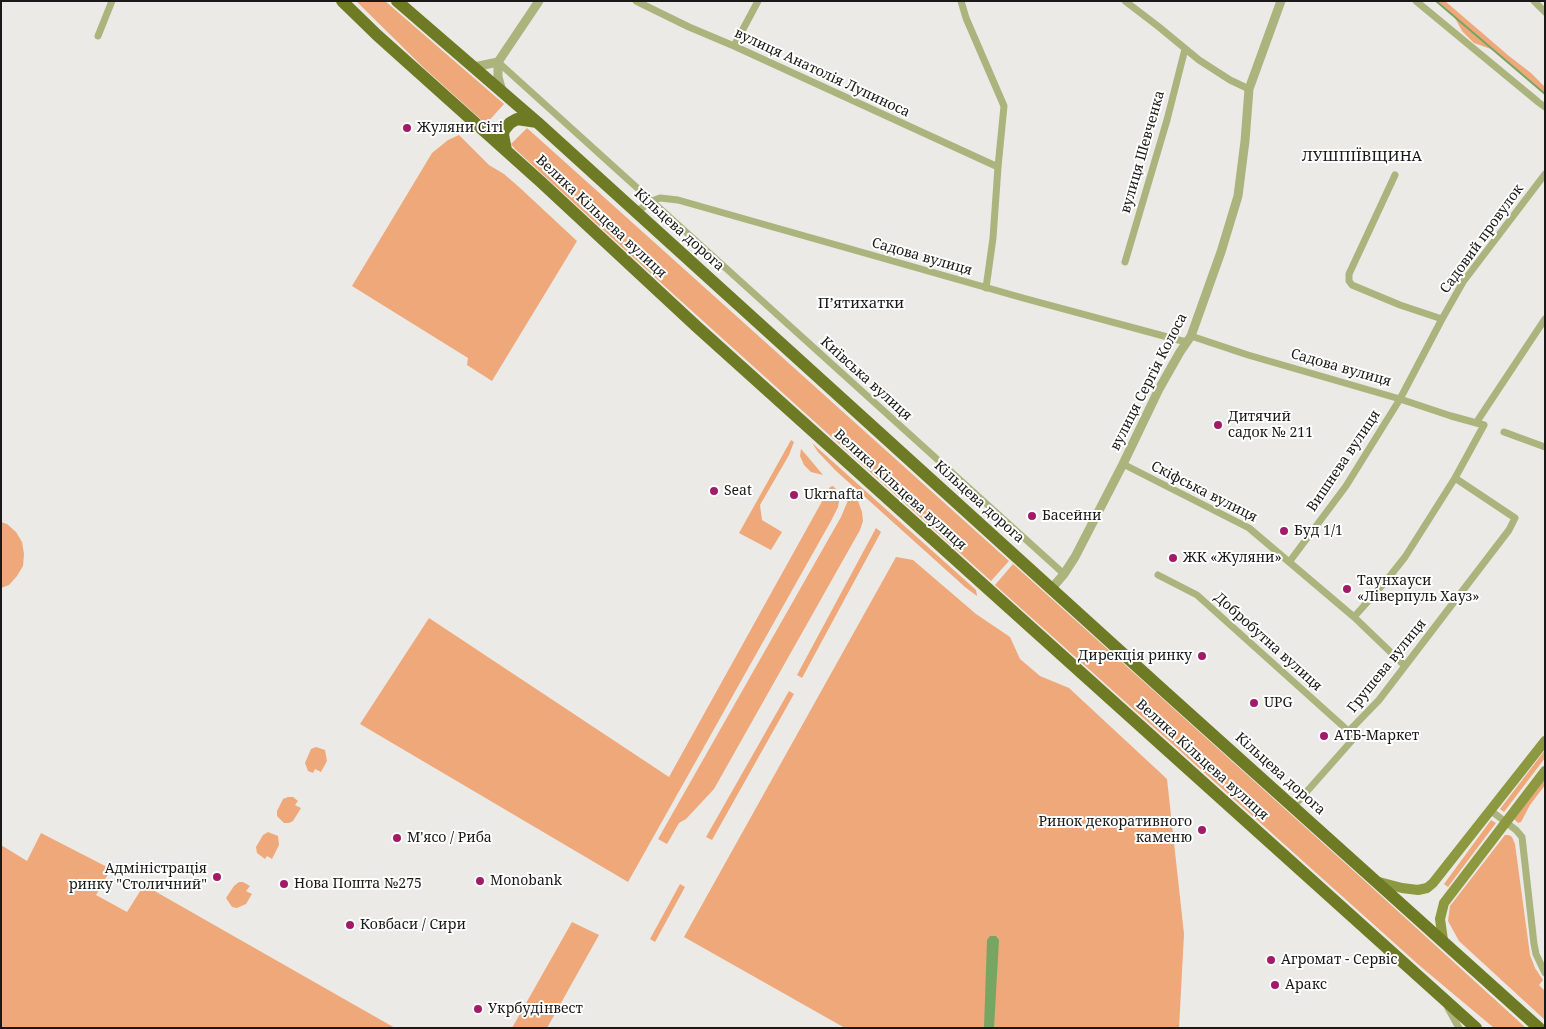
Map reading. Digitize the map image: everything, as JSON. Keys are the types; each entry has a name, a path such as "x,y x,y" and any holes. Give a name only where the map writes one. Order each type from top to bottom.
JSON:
{"highway":[{"name":"Велика Кільцева вулиця","path":"342,1 696,326 1442,996"},
{"name":"Кільцева дорога","path":"397,1 537,122 1539,1028"},
{"path":"506,150 503,135 504,130 510,123 517,119 537,122"},
{"path":"1442,996 1476,1028"}],"main road":[{"path":"1379,882 1410,890 1427,888 1433,883 1545,741"},
{"path":"1443,940 1440,919 1444,904 1545,771"}],"street":[{"path":"98,36 112,1"},
{"path":"502,91 498,77 498,62 539,1"},
{"name":"вулиця Анатолія Лупиноса","path":"636,1 689,27 998,167"},
{"path":"734,46 758,1"},
{"path":"961,1 966,18 994,85 1004,102 993,238 986,288"},
{"path":"1125,1 1199,60 1230,80 1249,89"},
{"name":"вулиця Сергія Колоса","path":"1052,588 1074,559 1159,389 1188,339 1221,252 1238,196 1249,89 1281,1"},
{"path":"1416,1 1545,107"},
{"path":"1534,1 1545,12"},
{"name":"вулиця Шевченка","path":"1125,262 1167,120 1184,49"},
{"path":"474,67 498,62"},
{"path":"498,62 652,201 636,212"},
{"path":"1394,174 1349,274 1350,281 1352,285 1400,305 1442,319"},
{"name":"Садовий провулок","path":"1400,399 1463,282 1545,174"},
{"name":"Садова вулиця","path":"652,201 660,198 678,200 986,288 1248,355 1484,425 1455,478"},
{"name":"Київська вулиця","path":"652,201 846,379 938,459 1064,574"},
{"path":"1476,423 1545,319"},
{"name":"Вишнева вулиця","path":"1290,561 1346,486 1400,399"},
{"path":"1504,432 1545,447"},
{"name":"Скіфська вулиця","path":"1123,464 1249,528 1354,617 1405,666"},
{"path":"1354,617 1405,557 1455,478"},
{"name":"Грушева вулиця","path":"1349,731 1379,700 1509,530 1515,518 1455,478"},
{"name":"Добробутна вулиця","path":"1158,575 1197,595 1355,737"},
{"name":"Грушева вулиця","path":"1294,806 1355,737"},
{"path":"1490,810 1522,837 1534,944 1536,954 1545,973"},
{"path":"1442,996 1459,1028"}],"shaded area":[{"path":"356,1 385,1 504,104 486,124 424,68"},
{"path":"1436,1 1445,1 1531,73 1545,87 1545,94 1491,49 1474,43 1462,31 1455,18"},
{"path":"527,128 1009,561 991,581 515,149 511,144"},
{"path":"459,135 489,165 504,174 577,241 492,381 467,365 468,358 352,286 432,153 448,140"},
{"path":"791,440 794,442 789,455 760,505 762,520 782,532 771,550 739,533"},
{"path":"812,443 976,590 977,596 835,470"},
{"path":"801,449 823,475 811,472 804,465 800,456"},
{"path":"833,486 836,489 839,501 831,521 628,882 360,724 429,618 669,777 830,487"},
{"path":"853,497 858,501 862,512 863,521 860,530 714,789 686,819 679,823 667,844 658,839 841,517 849,498"},
{"path":"1,522 7,524 16,532 22,542 24,554 23,566 17,576 9,585 1,588"},
{"path":"876,528 881,532 802,678 797,675"},
{"path":"896,557 913,560 976,614 1010,637 1020,659 1040,676 1069,688 1167,779 1184,934 1179,1028 845,1028 684,937"},
{"path":"1013,564 1526,1028 1494,1028 1420,966 995,585"},
{"path":"789,691 794,694 712,840 706,837"},
{"path":"316,747 325,750 327,761 321,772 315,769 313,773 308,771 305,763 311,749"},
{"path":"1545,750 1545,758 1504,812 1500,809"},
{"path":"1545,778 1545,785 1530,805 1521,822 1518,823 1514,819"},
{"path":"293,797 298,801 295,805 301,808 293,821 284,823 277,816 277,811 283,799"},
{"path":"1491,820 1496,823 1448,887 1444,884"},
{"path":"268,832 278,836 279,845 272,859 267,856 265,859 257,853 256,847 263,835"},
{"path":"41,833 111,869 96,895 127,912 144,885 395,1028 1,1028 1,845 27,861"},
{"path":"1505,835 1512,837 1515,844 1530,955 1535,968 1543,980 1539,985 1545,991 1545,1020 1459,941 1448,921 1450,906"},
{"path":"239,882 250,886 246,891 252,894 246,904 237,908 232,907 226,898"},
{"path":"680,884 685,887 655,942 650,939"},
{"path":"572,922 599,935 547,1028 512,1028"},
{"path":"990,936 996,936 999,940 994,1028 984,1028 987,940"}],"waterway":[{"path":"1436,1 1545,94"}],"place":[{"name":"Жуляни Сіті","path":"407,128"},
{"name":"Дитячий садок № 211","path":"1218,425"},
{"name":"Seat","path":"714,491"},
{"name":"Ukrnafta","path":"794,495"},
{"name":"Басейни","path":"1032,516"},
{"name":"Буд 1/1","path":"1284,531"},
{"name":"ЖК «Жуляни»","path":"1173,558"},
{"name":"Таунхауси «Ліверпуль Хауз»","path":"1347,589"},
{"name":"Дирекція ринку","path":"1202,656"},
{"name":"UPG","path":"1254,703"},
{"name":"АТБ-Маркет","path":"1324,736"},
{"name":"Ринок декоративного каменю","path":"1202,830"},
{"name":"М'ясо / Риба","path":"397,838"},
{"name":"Адміністрація ринку \"Столичний\"","path":"217,877"},
{"name":"Monobank","path":"480,881"},
{"name":"Нова Пошта №275","path":"284,884"},
{"name":"Ковбаси / Сири","path":"350,925"},
{"name":"Агромат - Сервіс","path":"1271,960"},
{"name":"Аракс","path":"1275,985"},
{"name":"Укрбудінвест","path":"478,1009"}],"district":[{"name":"ЛУШПІЇВЩИНА","path":"1362,157"},
{"name":"Пʼятихатки","path":"861,304"}]}
